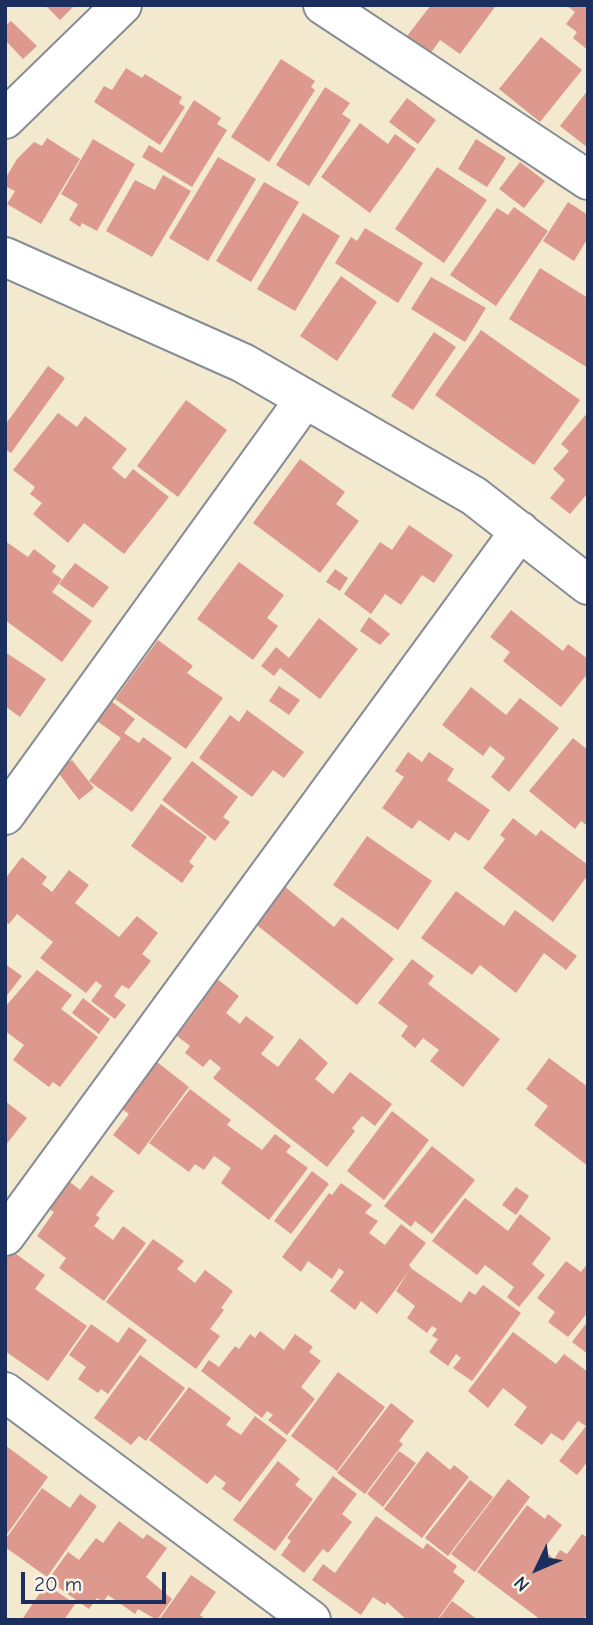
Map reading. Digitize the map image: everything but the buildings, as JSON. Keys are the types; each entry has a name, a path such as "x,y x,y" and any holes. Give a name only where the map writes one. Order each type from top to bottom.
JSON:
{"street":[{"path":"5,119 122,5"},
{"path":"323,5 588,180"},
{"path":"5,257 243,363 474,496 588,585"},
{"path":"5,815 305,399"},
{"path":"5,1236 520,531"},
{"path":"5,1392 311,1620"}]}
